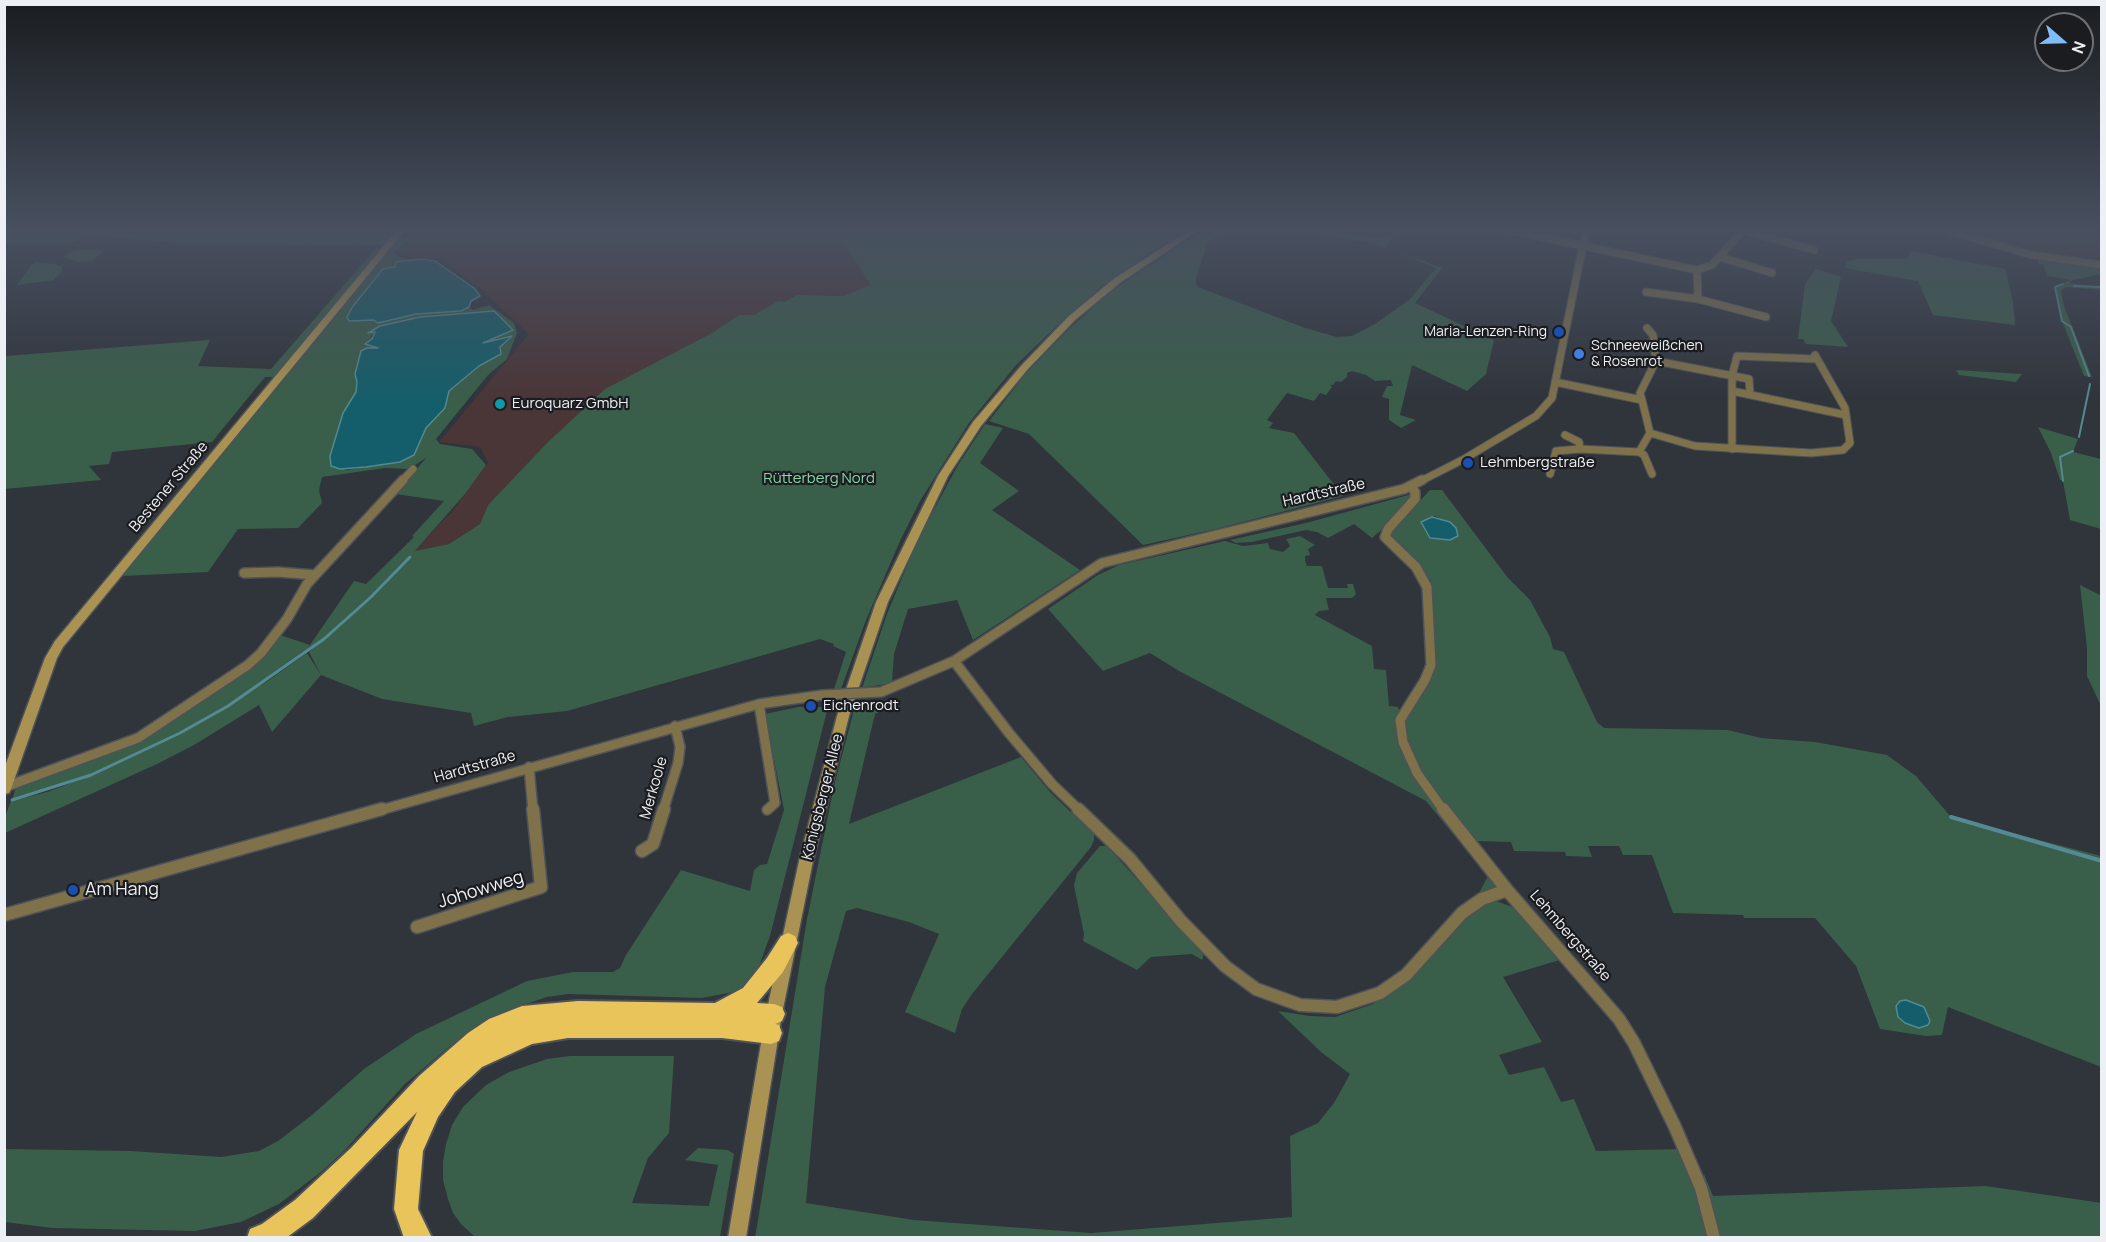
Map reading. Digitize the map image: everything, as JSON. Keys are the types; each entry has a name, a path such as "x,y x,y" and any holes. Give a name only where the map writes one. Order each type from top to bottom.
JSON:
{"highway":[{"path":"718,1013 751,995 775,965 788,943"},
{"path":"259,1238 271,1233 304,1209 359,1156 427,1084 476,1041 497,1027 522,1016 578,1011 718,1013 773,1023"},
{"path":"420,1238 415,1233 406,1209 411,1150 430,1109 442,1092 474,1059 531,1034 568,1027 722,1027 773,1023"}],"main road":[{"name":"Bestener Straße","path":"5,788 51,658 59,644 353,288"},
{"name":"Königsberger Allee","path":"737,1238 788,943 835,747 882,602 943,476 977,424 1024,368 1072,318 1108,288"}],"street":[{"name":"Hardtstraße","path":"4,915 759,704 822,695 881,692 954,661 1102,563 1156,548 1355,502 1411,486 1464,459 1536,416 1552,398 1574,288"},
{"path":"1698,288 1698,298"},
{"path":"1646,292 1698,298 1766,317"},
{"path":"1639,452 1650,433 1640,393 1656,361 1653,335 1647,328"},
{"path":"1650,433 1695,446 1811,453 1843,450 1850,444 1843,401 1816,357 1740,355 1736,358 1732,376 1732,448"},
{"path":"1656,361 1749,379 1750,394"},
{"path":"1555,382 1642,400"},
{"path":"1732,390 1846,415"},
{"path":"1565,435 1579,442 1580,449"},
{"path":"1550,474 1556,451 1580,449 1639,452 1644,455 1652,474"},
{"path":"5,788 123,745 153,729 248,665 287,619 307,584 413,469"},
{"name":"Lehmbergstraße","path":"1411,486 1415,492 1415,499 1388,529 1385,537 1416,567 1427,587 1431,654 1425,680 1403,713 1400,728 1403,742 1424,784 1507,890 1619,1019 1635,1043 1675,1127 1707,1205 1714,1238"},
{"path":"244,573 278,572 315,575"},
{"path":"954,661 1009,733 1053,784 1130,859 1181,921 1225,966 1256,989 1281,1000 1300,1005 1337,1007 1380,993 1406,975 1462,913 1482,899 1507,890"},
{"path":"759,704 775,803 766,810"},
{"name":"Merkoole","path":"642,851 653,844 678,763 680,747 675,726"},
{"name":"Johowweg","path":"417,927 541,887 529,767"}],"shaded area":[{"path":"864,288 843,296 797,295 785,303 778,301 754,315 739,315 546,444 488,505 480,524 449,544 415,551 454,509 488,463 480,447 439,442 529,334 481,289"}],"green space":[{"path":"341,288 349,288 276,377 265,377 212,442 112,452 109,464 89,466 101,480 5,489 5,356 210,340 198,366 271,369"},
{"name":"Rütterberg Nord","path":"357,288 368,288 353,306 347,317 349,321 374,320 378,323 416,314 461,311 469,307 473,310 489,305 514,323 517,333 507,359 488,375 436,439 440,444 472,449 486,465 465,494 415,551 449,544 480,524 488,505 546,444 605,389 712,333 739,315 754,315 778,301 785,302 797,295 843,296 863,288 1100,288 1016,365 969,423 920,501 900,541 866,620 841,689 834,689 846,652 820,639 567,711 508,717 474,726 471,713 382,699 321,675 272,732 259,705 194,745 157,764 5,833 5,817 11,801 47,792 90,776 175,736 235,702 167,739 91,774 12,800 15,790 28,782 115,751 154,733 242,673 280,635 310,645 354,581 366,584 414,537 412,536 444,501 395,494 426,458 409,469 385,468 322,477 319,490 322,503 298,528 238,529 208,572 122,576 93,608","holes":["493,311 513,330 483,343 511,337 500,347 501,354 479,366 449,391 446,408 426,428 414,455 400,462 347,470 331,466 330,456 343,413 356,392 355,374 361,351 367,348 379,348 365,344 372,339 371,336 375,332 368,333 380,326 420,317","407,560 379,591 309,652 321,675 307,653 237,700 315,646"]},
{"path":"1201,288 1305,328 1337,337 1352,336 1375,324 1409,300 1419,288 1427,288 1415,303 1494,340 1486,374 1467,391 1412,365 1400,415 1416,420 1401,428 1389,420 1389,399 1382,397 1387,386 1393,386 1391,380 1375,381 1366,375 1352,371 1347,373 1347,377 1341,382 1336,381 1330,385 1332,387 1326,395 1320,393 1314,401 1287,393 1267,420 1273,423 1269,428 1294,433 1343,496 1216,529 1143,545 1029,434 989,421 1026,373 1070,328 1114,289"},
{"path":"1804,288 1839,288 1831,321 1848,347 1806,344 1803,339 1798,339"},
{"path":"1921,288 2010,288 2015,325 1933,315"},
{"path":"2054,288 2065,288 2061,291 2064,306 2092,377 2084,376 2062,321"},
{"path":"2077,288 2101,288 2101,290"},
{"path":"1956,370 2022,374 2016,382 1959,375"},
{"path":"985,424 1003,428 980,463 1019,491 992,510 1080,570 973,640 957,600 908,609 894,654 892,683 862,688 887,614 918,539 958,465"},
{"path":"2038,427 2078,439 2073,452 2101,459 2101,529 2070,520 2063,481 2060,480 2051,453"},
{"path":"1430,490 1442,490 1508,578 1530,600 1550,637 1553,649 1564,652 1597,722 1604,728 1728,730 1761,738 1815,742 1887,755 1916,776 1951,817 2101,856 2101,1067 1948,1007 1942,1035 1926,1036 1880,1029 1856,966 1815,918 1744,918 1743,915 1673,913 1652,855 1623,855 1619,846 1588,846 1592,857 1566,856 1565,852 1514,851 1511,842 1474,841 1430,789 1409,750 1403,721 1423,694 1436,664 1431,581 1389,534","holes":["1435,516 1454,525 1454,539 1430,538 1421,522"]},
{"path":"1412,494 1394,519 1372,538 1354,524 1328,538 1317,532 1306,530 1252,542 1236,543 1230,540 1306,523"},
{"path":"1300,536 1315,545 1308,549 1310,555 1305,556 1305,561 1307,566 1322,566 1328,588 1348,588 1347,584 1353,584 1356,594 1352,598 1326,598 1329,610 1319,611 1315,615 1372,646 1374,669 1386,670 1389,706 1398,707 1400,713 1396,728 1402,748 1500,889 1476,899 1488,876 1426,801 1179,671 1150,653 1103,671 1048,609 1098,575 1119,565 1225,541 1243,546 1268,543 1270,549 1283,552 1290,546 1286,539"},
{"path":"2080,585 2100,595 2101,706 2087,676 2087,648"},
{"path":"886,702 883,710 875,714 849,824 1021,757 1051,793 1094,834 1094,840 1091,847 972,994 962,1009 955,1033 905,1012 939,934 909,922 857,908 846,911 825,987 806,1203 914,1220 1091,1233 1292,1217 1290,1136 1318,1123 1334,1103 1350,1074 1321,1052 1278,1011 1335,1017 1373,1004 1409,977 1459,920 1481,904 1496,901 1518,909 1563,959 1503,977 1542,1042 1499,1055 1509,1075 1544,1067 1561,1102 1574,1099 1596,1151 1679,1149 1701,1206 1704,1174 1713,1196 1986,1186 2102,1203 2101,1238 755,1238 807,919 834,786 855,706"},
{"path":"798,707 828,707 770,936 758,969 750,981 738,991 702,998 568,994 547,997 511,1009 481,1025 450,1046 405,1084 344,1151 321,1172 279,1204 241,1222 195,1231 52,1228 5,1222 5,1149 131,1151 221,1157 259,1151 278,1141 312,1115 364,1069 416,1034 527,981 573,972 613,972 620,968 681,870 750,891 754,870 760,865 767,864 784,810 765,714"},
{"path":"1100,846 1107,846 1204,954 1202,960 1192,954 1151,957 1137,970 1083,941 1084,934 1074,886 1077,873"},
{"path":"570,1056 674,1056 669,1133 648,1158 632,1203 709,1206 718,1165 685,1160 698,1148 728,1150 734,1154 720,1237 475,1237 461,1224 453,1213 448,1199 443,1180 443,1162 452,1125 463,1107 486,1085 509,1072 547,1059"}],"water":[{"path":"368,288 474,288 480,296 471,301 469,307 461,311 416,314 378,323 374,320 349,321 347,317"},
{"path":"494,311 513,330 483,343 512,336 500,347 501,354 479,366 449,391 445,408 426,428 414,455 400,462 366,467 340,469 331,466 330,456 343,413 356,392 355,374 361,351 367,348 378,348 365,344 372,339 375,332 368,333 380,326 420,317"},
{"path":"1432,517 1450,522 1456,528 1458,536 1450,540 1430,538 1421,522"},
{"path":"1906,1000 1924,1007 1930,1021 1928,1025 1919,1028 1905,1023 1898,1017 1896,1006 1900,1001"}],"waterway":[{"path":"2055,288 2062,321 2071,327 2089,376"},
{"path":"2079,437 2090,384"},
{"path":"2063,481 2060,457 2073,451"},
{"path":"12,800 91,775 180,733 228,706 324,639 371,597 410,557"},
{"path":"1951,817 2102,861"}],"place":[{"name":"Maria-Lenzen-Ring","path":"1559,332"},
{"name":"Schneeweißchen & Rosenrot","path":"1579,354"},
{"name":"Euroquarz GmbH","path":"500,404"},
{"name":"Lehmbergstraße","path":"1468,463"},
{"name":"Eichenrodt","path":"811,706"},
{"name":"Am Hang","path":"73,890"}]}
